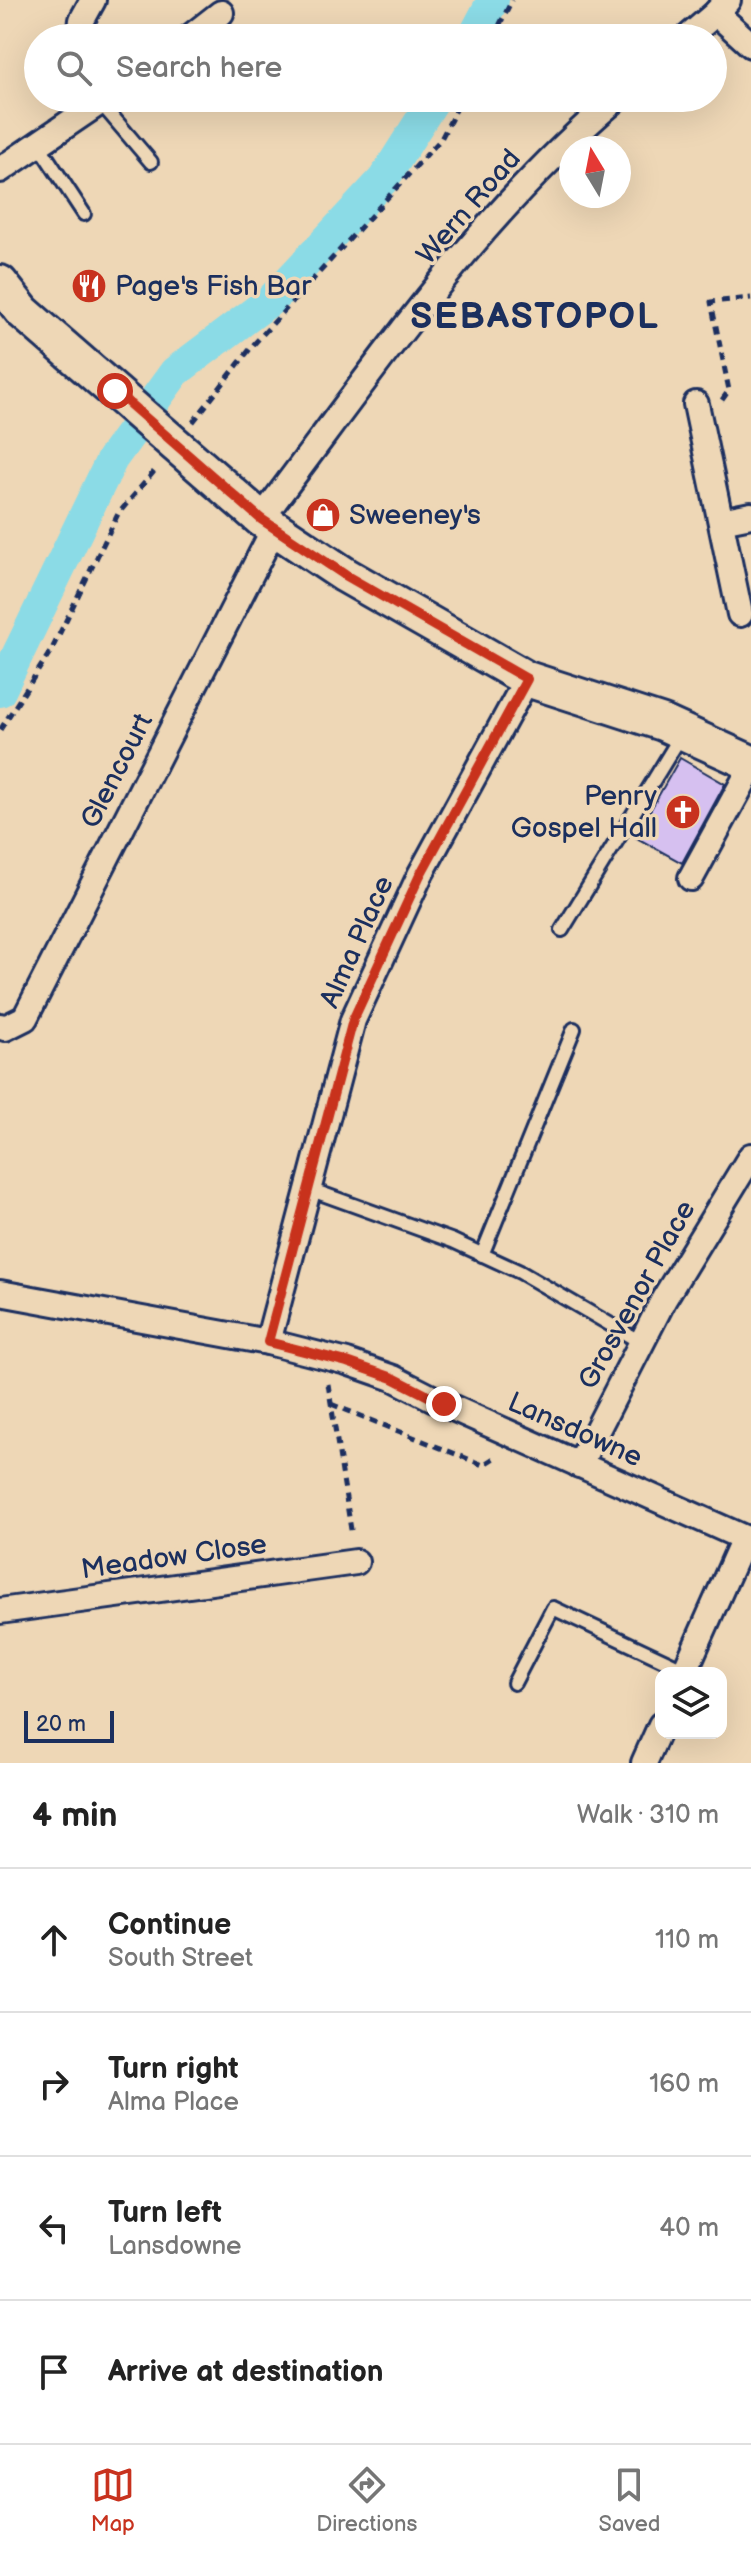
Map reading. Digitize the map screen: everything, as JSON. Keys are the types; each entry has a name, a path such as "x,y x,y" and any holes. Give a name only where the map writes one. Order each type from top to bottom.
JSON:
{"street":[{"path":"82,24 93,0"},
{"path":"703,24 722,7 751,45"},
{"path":"207,24 221,13"},
{"path":"0,170 82,112"},
{"name":"Wern Road","path":"268,523 456,263 517,192 600,112"},
{"path":"0,283 23,312 268,523 345,575 527,679 684,732 751,766 691,878"},
{"path":"699,415 740,614"},
{"path":"721,521 751,515"},
{"name":"Glencourt","path":"0,1026 5,1028 25,1018 268,523"},
{"name":"Alma Place","path":"268,1342 353,1020 420,875 527,679"},
{"name":"Grosvenor Place","path":"579,1465 664,1299 751,1156"},
{"name":"Lansdowne","path":"0,1293 268,1342 323,1355 393,1378 520,1439 747,1539"},
{"path":"686,1667 747,1539"},
{"name":"Meadow Close","path":"0,1611 356,1562"},
{"path":"644,1763 655,1738"}],"lane":[{"path":"107,112 151,162"},
{"path":"38,144 84,214"},
{"path":"562,930 684,732"},
{"path":"482,1255 574,1029"},
{"path":"309,1189 453,1241 520,1272 642,1343"},
{"path":"514,1683 553,1608 674,1667"}],"path":[{"path":"500,24 512,0"},
{"path":"0,730 52,649 118,514 254,344 441,139 455,112"},
{"path":"699,415 729,390 711,302 751,298"},
{"path":"323,1355 356,1562"},
{"path":"331,1404 483,1465 520,1439"}],"building":[{"name":"Penry Gospel Hall","path":"680,758 725,784 682,863 635,837"}],"waterway":[{"path":"480,24 493,0"},
{"path":"0,691 112,459 175,372 272,299 383,180 426,112"}],"place":[{"name":"Page's Fish Bar","path":"89,286"},
{"name":"Sweeney's","path":"323,515"},
{"name":"Penry Gospel Hall","path":"683,812"}],"district":[{"name":"SEBASTOPOL","path":"535,317"}],"route":[{"path":"115,391 261,519 345,575 527,679 420,875 353,1020 268,1342 347,1362 393,1378 444,1404"}]}
